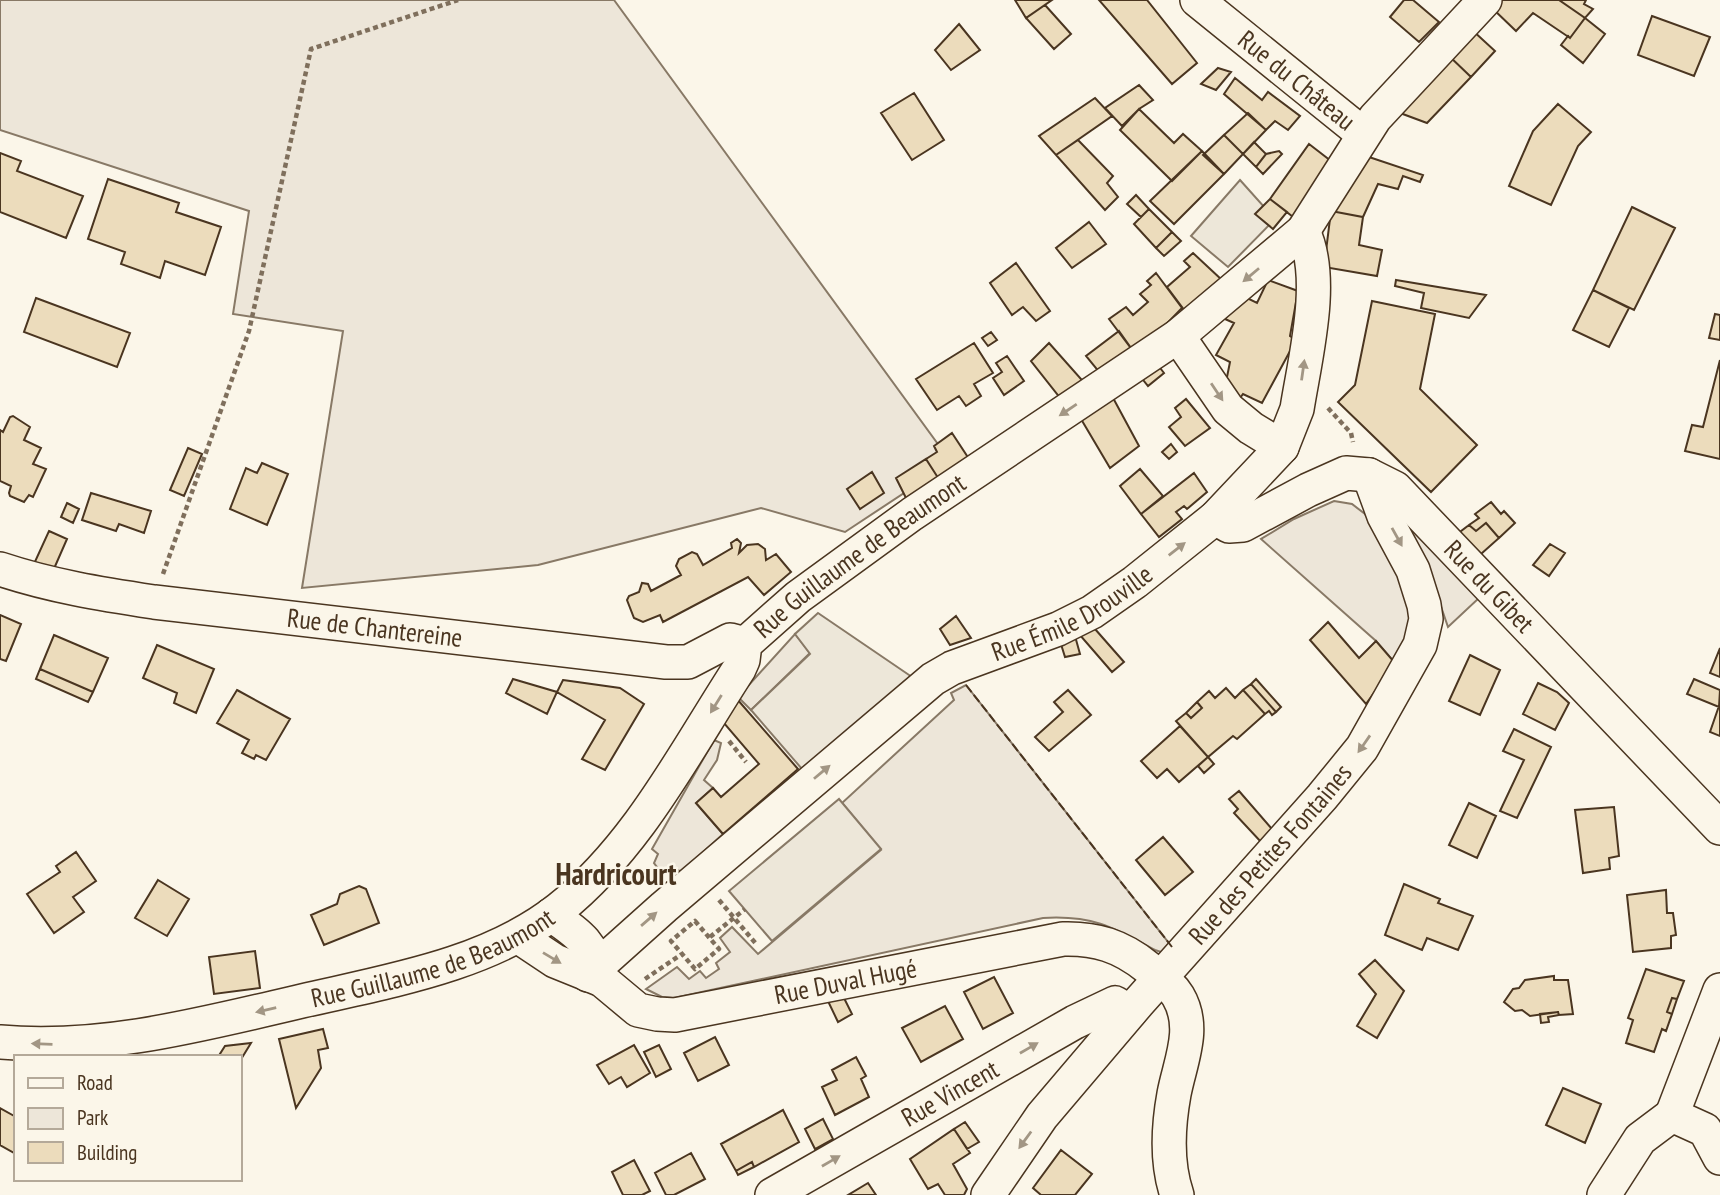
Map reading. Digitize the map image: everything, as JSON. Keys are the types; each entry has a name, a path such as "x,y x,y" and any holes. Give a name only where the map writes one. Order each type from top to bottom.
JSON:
{"street":[{"name":"Rue du Château","path":"1197,0 1363,134"},
{"path":"1303,231 1363,134 1485,0"},
{"name":"Rue Guillaume de Beaumont","path":"0,1042 64,1044 140,1037 373,985 481,953 519,937 551,915 619,850 651,808 739,669 745,644 798,597 912,514 1178,336 1303,231"},
{"name":"Rue Émile Drouville","path":"602,979 699,876 933,679 952,668 1058,629 1093,612 1215,519 1282,447 1297,409 1314,295 1312,258 1303,231"},
{"path":"1178,336 1228,409 1251,428 1282,447"},
{"path":"1215,519 1237,527 1346,473 1369,475"},
{"name":"Rue du Gibet","path":"1369,475 1389,484 1405,497 1720,828"},
{"name":"Rue des Petites Fontaines","path":"988,1195 1042,1116 1134,1007 1305,817 1362,748 1420,645 1426,619 1424,605 1413,570 1381,509 1369,475"},
{"name":"Rue de Chantereine","path":"0,569 87,592 154,602 666,662 688,662 730,640 745,644"},
{"path":"551,915 584,938 592,950 602,979"},
{"name":"Rue Duval Hugé","path":"519,937 555,961 602,979 638,1010 675,1015 1063,939 1099,941 1125,951 1177,994 1187,1021 1187,1038 1175,1092 1169,1140 1170,1162 1177,1195"},
{"path":"1099,941 1111,952 1125,991 1134,1007"},
{"path":"1611,1182 1640,1139 1672,1115 1720,990"},
{"name":"Rue Vincent","path":"772,1195 1075,1022 1115,1003 1134,1007"},
{"path":"1672,1115 1705,1130 1720,1158"}],"path":[{"path":"154,602 248,331 311,49 458,0"},
{"path":"1321,400 1351,433"},
{"path":"699,876 757,945"},
{"path":"709,937 745,909"},
{"path":"695,921 719,949 695,969 682,954 671,941 695,921"},
{"path":"602,979 682,954"}],"green space":[{"path":"0,0 614,0 951,462 845,532 761,508 538,565 302,588 343,331 233,314 249,211 0,130"},
{"path":"1334,501 1352,504 1365,514 1389,553 1408,597 1410,631 1395,663 1376,641 1261,539 1294,519"},
{"path":"1405,520 1479,598 1448,627 1434,586"},
{"path":"795,634 810,653 751,710 738,697"},
{"path":"966,685 1172,947 1164,953 1102,924 1076,918 1043,918 674,998 662,997 646,989 677,967 689,979 700,971 706,978 719,969 716,963 730,952 720,938 732,927 758,954 881,850 842,803 954,700 951,693"},
{"path":"714,740 721,743 717,760 704,780 713,788 696,803 723,834 681,872 674,867 666,872 660,871 654,863 658,854 652,849"}],"shaded area":[{"path":"1240,180 1275,219 1228,267 1191,236"},
{"path":"818,613 912,677 802,769 751,710 810,654 795,634"},
{"path":"839,799 881,849 772,941 729,891"}],"building":[{"path":"1015,0 1052,0 1026,18"},
{"path":"1099,0 1147,0 1197,63 1172,84"},
{"path":"1404,0 1413,0 1439,22 1419,42 1390,17"},
{"path":"1500,0 1559,0 1585,18 1570,38 1533,13 1516,31 1492,8"},
{"path":"1559,0 1586,0 1584,4 1593,9 1585,18"},
{"path":"1045,5 1071,34 1054,49 1026,18"},
{"path":"1652,16 1710,37 1694,76 1638,55"},
{"path":"1585,18 1605,34 1583,63 1561,45"},
{"path":"959,24 980,50 951,70 935,50"},
{"path":"1471,29 1495,51 1471,77 1447,54"},
{"path":"1447,54 1471,77 1427,123 1392,110"},
{"path":"1218,68 1231,72 1216,90 1201,84"},
{"path":"1235,78 1262,100 1268,92 1300,116 1288,130 1275,121 1266,130 1224,94"},
{"path":"1139,85 1153,100 1139,109 1122,126 1105,108"},
{"path":"914,93 944,140 912,160 881,113"},
{"path":"1095,98 1112,116 1056,155 1039,136"},
{"path":"1558,104 1591,132 1578,146 1551,205 1509,186 1533,131"},
{"path":"1139,109 1174,143 1183,134 1202,151 1172,181 1120,130"},
{"path":"1248,113 1266,130 1243,154 1224,135"},
{"path":"1224,135 1243,154 1224,174 1203,155"},
{"path":"1078,140 1113,176 1107,183 1118,197 1105,210 1056,155"},
{"path":"1254,142 1266,154 1256,167 1243,154"},
{"path":"1309,144 1331,161 1297,220 1270,199"},
{"path":"1202,151 1224,174 1174,224 1150,201"},
{"path":"1279,151 1282,154 1263,174 1256,167 1266,154"},
{"path":"0,153 21,161 17,171 83,196 66,238 0,212"},
{"path":"1357,153 1423,175 1420,182 1403,176 1398,189 1378,184 1363,217 1331,211"},
{"path":"108,179 179,203 176,212 221,227 205,275 165,261 160,278 121,264 125,252 88,239"},
{"path":"1136,195 1149,209 1141,217 1127,204"},
{"path":"1270,199 1287,212 1273,229 1255,214"},
{"path":"1632,207 1675,228 1634,310 1593,290"},
{"path":"1149,209 1172,232 1156,248 1134,224"},
{"path":"1331,211 1363,217 1359,245 1382,250 1377,276 1324,267"},
{"path":"1089,222 1106,244 1072,268 1056,248"},
{"path":"1172,232 1181,241 1164,256 1156,248"},
{"path":"1193,253 1223,281 1185,311 1167,287 1190,267 1184,261"},
{"path":"1016,263 1050,311 1036,321 1023,307 1012,315 990,283"},
{"path":"1156,273 1182,308 1136,355 1109,319 1126,307 1133,315 1148,302 1140,294 1151,285 1147,281"},
{"path":"1268,280 1298,291 1290,336 1296,340 1262,403 1243,394 1240,398 1224,392 1230,362 1216,355 1234,323 1225,319 1241,295 1257,303"},
{"path":"1396,280 1486,295 1469,318 1421,308 1424,293 1395,286"},
{"path":"1593,290 1629,308 1609,347 1573,330"},
{"path":"36,298 130,333 117,367 24,332"},
{"path":"1372,301 1435,314 1420,389 1477,445 1431,492 1338,402 1355,385"},
{"path":"1715,314 1720,315 1720,340 1709,338"},
{"path":"1119,331 1136,355 1104,378 1086,356"},
{"path":"991,332 997,340 988,346 982,338"},
{"path":"974,343 993,373 974,384 981,396 966,406 959,396 937,410 916,379"},
{"path":"1049,343 1089,388 1061,399 1031,361"},
{"path":"1007,356 1024,381 1004,395 993,378 1002,372 996,363"},
{"path":"1720,360 1720,459 1685,451 1692,425 1703,427"},
{"path":"1157,364 1164,373 1148,386 1140,376"},
{"path":"1112,396 1139,446 1110,468 1081,419"},
{"path":"1186,399 1210,428 1185,446 1169,427 1181,417 1175,408"},
{"path":"13,416 30,427 24,440 41,448 33,464 46,469 33,497 29,495 24,502 10,496 11,486 0,481 0,430 3,432"},
{"path":"952,433 973,465 942,484 926,459 937,452 934,446"},
{"path":"1171,444 1177,452 1169,459 1162,452"},
{"path":"188,448 202,454 184,496 170,490"},
{"path":"926,459 942,484 910,506 896,478"},
{"path":"262,463 288,474 267,525 230,509 246,468 257,473"},
{"path":"1140,469 1163,496 1141,514 1120,486"},
{"path":"872,472 884,493 860,509 847,489"},
{"path":"1194,473 1207,492 1187,509 1184,506 1176,512 1182,519 1159,537 1141,514"},
{"path":"91,493 151,511 144,533 119,524 116,531 82,520"},
{"path":"1491,502 1501,514 1504,511 1515,523 1499,538 1486,523 1476,531 1469,525 1479,518 1475,514"},
{"path":"67,503 79,509 73,523 61,517"},
{"path":"1486,523 1499,538 1472,562 1452,538 1469,525 1476,531"},
{"path":"49,531 67,539 53,571 33,566"},
{"path":"737,539 741,543 739,553 747,545 758,544 765,549 766,560 776,554 791,572 764,595 748,577 663,622 660,615 643,622 634,618 627,600 629,596 639,592 642,583 648,584 651,591 681,575 676,566 679,559 692,552 697,554 703,565 732,548 731,543"},
{"path":"1550,544 1565,553 1549,576 1533,565"},
{"path":"0,615 21,624 6,661 0,659"},
{"path":"956,616 971,638 950,645 940,629"},
{"path":"1328,622 1359,658 1376,641 1395,663 1366,704 1310,640"},
{"path":"1095,629 1124,662 1112,672 1079,634"},
{"path":"54,635 108,658 93,692 40,669"},
{"path":"1075,636 1080,654 1065,657 1060,641"},
{"path":"157,645 214,669 196,713 174,703 177,693 143,678"},
{"path":"1720,648 1720,677 1710,673"},
{"path":"1470,655 1500,670 1480,715 1449,701"},
{"path":"40,669 93,692 88,702 36,679"},
{"path":"513,679 557,692 547,714 506,693"},
{"path":"1256,679 1281,707 1276,712 1251,684"},
{"path":"1694,679 1720,690 1719,707 1687,694"},
{"path":"563,680 620,688 644,704 605,770 582,759 605,720 557,692"},
{"path":"1538,683 1557,692 1569,703 1555,730 1523,714"},
{"path":"1251,684 1276,712 1272,715 1269,711 1265,714 1243,690"},
{"path":"1226,688 1235,698 1243,690 1265,714 1237,739 1233,736 1208,757 1176,721 1186,713 1191,718 1202,708 1197,702 1209,691 1215,698"},
{"path":"237,690 290,719 266,760 256,755 254,759 242,753 249,740 217,723"},
{"path":"1068,690 1091,715 1049,751 1035,737 1063,712 1054,702"},
{"path":"737,699 798,769 723,834 696,803 713,788 721,797 759,764 723,722"},
{"path":"1197,702 1202,708 1191,718 1186,713"},
{"path":"1720,703 1720,736 1710,732"},
{"path":"1180,726 1208,757 1179,782 1167,769 1157,778 1141,761"},
{"path":"1514,729 1551,747 1517,818 1500,811 1524,760 1503,751"},
{"path":"1208,757 1214,764 1204,773 1198,766"},
{"path":"1239,791 1272,829 1261,842 1234,813 1238,809 1229,799"},
{"path":"1469,803 1496,816 1477,858 1449,845"},
{"path":"1614,807 1619,856 1609,858 1610,869 1583,873 1575,810"},
{"path":"1163,837 1193,872 1165,895 1136,860"},
{"path":"76,852 96,881 73,897 84,912 54,933 27,894 60,872 56,866"},
{"path":"158,880 189,899 167,936 135,918"},
{"path":"1404,884 1440,899 1438,903 1473,916 1458,950 1427,938 1422,950 1385,935"},
{"path":"359,886 366,889 379,923 324,945 311,915 337,904 340,894"},
{"path":"1666,890 1667,913 1673,913 1676,935 1671,936 1671,948 1633,952 1627,895"},
{"path":"255,951 260,988 214,994 209,957"},
{"path":"1375,960 1404,991 1377,1038 1357,1026 1376,994 1359,974"},
{"path":"1646,969 1684,981 1677,999 1672,998 1667,1012 1672,1014 1666,1031 1662,1029 1654,1052 1626,1043 1633,1020 1628,1018"},
{"path":"1554,976 1554,980 1568,980 1573,1014 1559,1015 1558,1012 1530,1016 1522,1010 1515,1011 1504,1002 1513,989 1519,988 1525,980"},
{"path":"994,977 1013,1013 983,1029 964,992"},
{"path":"843,996 852,1014 838,1022 827,999"},
{"path":"1672,998 1677,999 1672,1014 1667,1012"},
{"path":"945,1006 963,1039 921,1062 902,1028"},
{"path":"1558,1012 1559,1015 1548,1017 1549,1022 1541,1023 1540,1014"},
{"path":"323,1029 328,1048 318,1050 321,1068 296,1108 279,1039"},
{"path":"715,1037 729,1065 698,1081 684,1053"},
{"path":"251,1043 242,1058 242,1055 219,1055 225,1046"},
{"path":"634,1045 650,1073 627,1087 621,1077 609,1084 597,1065"},
{"path":"659,1045 671,1069 656,1077 644,1052"},
{"path":"856,1057 866,1076 861,1079 869,1097 835,1115 822,1087 837,1080 832,1070"},
{"path":"1563,1088 1601,1104 1585,1143 1546,1125"},
{"path":"0,1108 14,1116 14,1153 0,1145"},
{"path":"783,1110 799,1142 754,1167 752,1162 736,1171 721,1144"},
{"path":"823,1119 833,1139 815,1149 805,1129"},
{"path":"965,1122 979,1142 967,1149 954,1129"},
{"path":"954,1129 970,1153 953,1164 967,1189 964,1195 945,1195 938,1184 928,1189 910,1159"},
{"path":"1061,1150 1092,1174 1075,1195 1041,1195 1033,1188"},
{"path":"691,1153 705,1179 674,1195 666,1195 655,1173"},
{"path":"634,1160 650,1191 642,1195 623,1195 612,1172"},
{"path":"752,1162 754,1167 738,1175 736,1171"},
{"path":"868,1183 876,1195 848,1195"}],"fence":[{"path":"966,685 1172,947"}],"district":[{"name":"Hardricourt","path":"616,875"}]}
